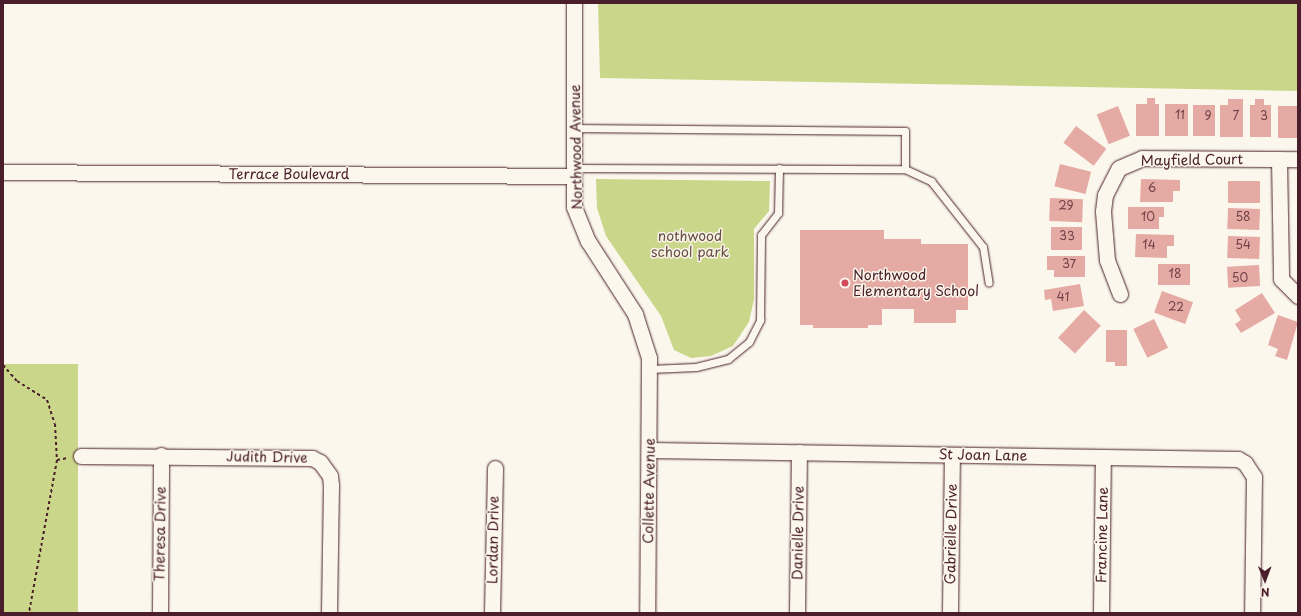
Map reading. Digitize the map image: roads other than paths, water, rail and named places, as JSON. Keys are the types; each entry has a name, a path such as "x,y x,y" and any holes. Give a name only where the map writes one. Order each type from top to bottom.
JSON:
{"street":[{"name":"Northwood Avenue","path":"574,3 574,207 581,227 635,314 646,342 650,369"},
{"name":"Mayfield Court","path":"1120,294 1107,260 1103,211 1105,195 1120,168 1142,158 1298,159"},
{"path":"1280,159 1281,279 1298,296"},
{"name":"Terrace Boulevard","path":"3,172 574,172"},
{"name":"Collette Avenue","path":"647,613 650,369"},
{"name":"St Joan Lane","path":"650,450 1238,459 1245,463 1254,478 1252,613"},
{"name":"Danielle Drive","path":"797,613 799,452"},
{"name":"Judith Drive","path":"81,456 161,455 312,458 320,462 330,476 331,485 329,613"},
{"name":"Theresa Drive","path":"160,613 161,455"},
{"name":"Gabrielle Drive","path":"950,613 952,455"},
{"name":"Francine Lane","path":"1101,613 1103,457"},
{"name":"Lordan Drive","path":"492,613 495,468"}],"lane":[{"path":"574,128 905,131 906,169"},
{"path":"650,369 696,367 728,359 749,342 760,320 761,235 778,214 780,168"},
{"path":"574,172 780,168 906,169 931,181 983,247 989,283"}],"place":[{"name":"Northwood Elementary School","path":"845,283"}],"park label":[{"name":"nothwood school park","path":"690,244"}]}
